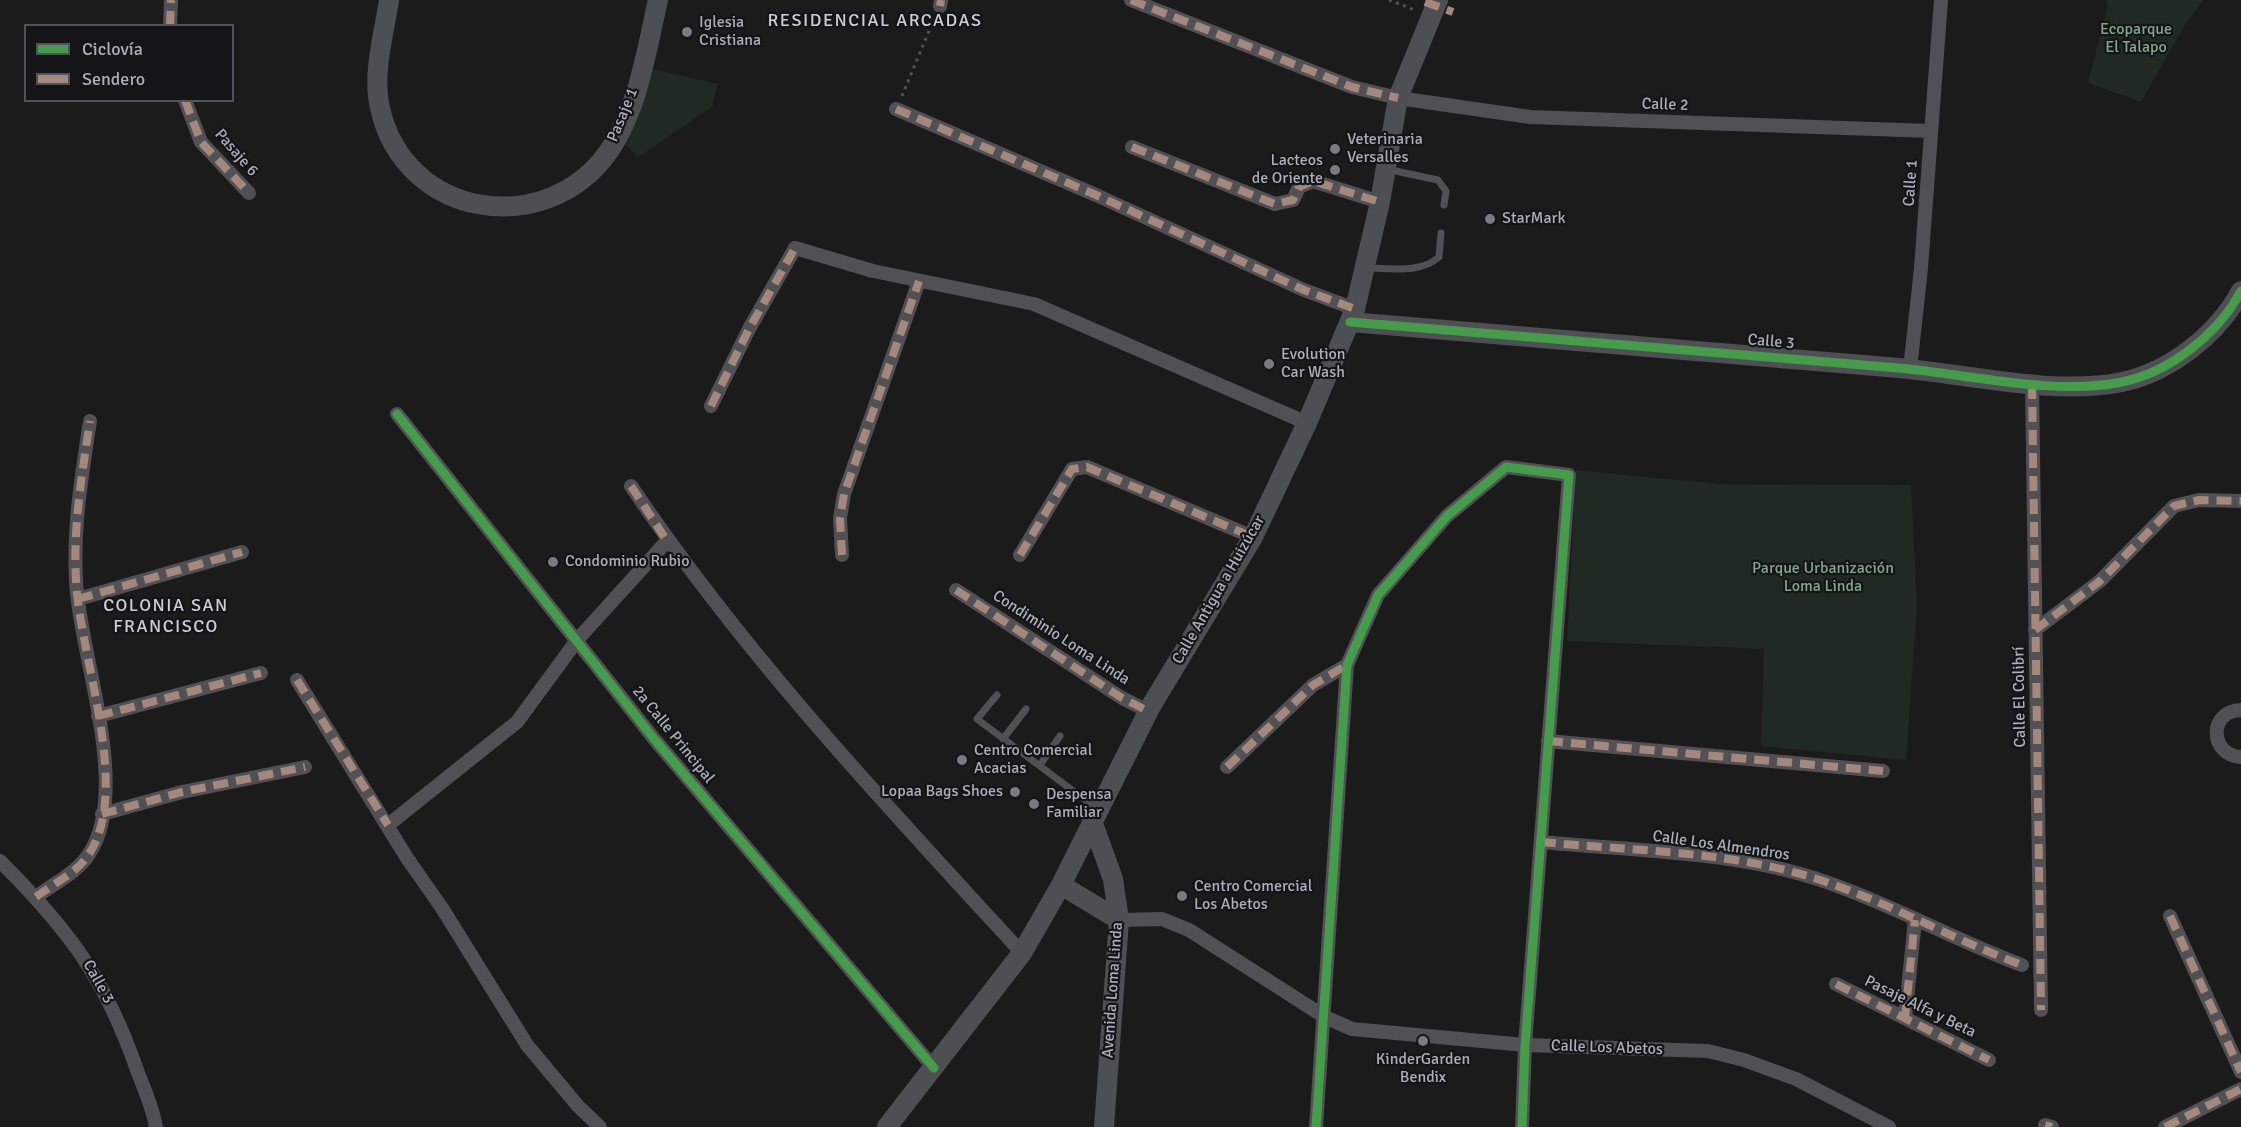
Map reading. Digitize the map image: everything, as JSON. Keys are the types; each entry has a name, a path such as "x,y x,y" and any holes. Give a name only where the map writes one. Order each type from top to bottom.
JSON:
{"street":[{"path":"170,24 171,0"},
{"name":"Pasaje 1","path":"389,0 377,87 380,110 392,141 406,163 438,191 463,201 500,207 546,201 559,195 589,173 608,152 631,104 658,0"},
{"name":"Calle 2","path":"1131,0 1352,87 1398,98 1530,117 1931,131"},
{"name":"Calle 1","path":"1910,369 1941,0"},
{"name":"Calle Antigua a Huizúcar","path":"887,1127 1022,953 1061,885 1148,711 1253,537 1307,423 1352,316 1380,202 1398,98 1434,8"},
{"name":"Pasaje 6","path":"186,102 201,142 249,193"},
{"path":"896,109 1096,195 1304,290 1352,316"},
{"path":"1132,147 1275,204 1293,200 1299,187 1313,181 1380,202"},
{"path":"711,406 749,328 795,248 919,281 1034,304 1307,423"},
{"path":"842,555 840,518 844,494 919,281"},
{"name":"Calle 3","path":"1352,316 1910,369 2032,384 2120,382 2143,376 2184,355 2220,319 2241,291"},
{"name":"Calle El Colibrí","path":"2032,384 2041,1010"},
{"name":"2a Calle Principal","path":"397,414 524,577 578,639 705,799 934,1068"},
{"path":"36,897 80,865 89,854 102,814 105,795 98,716 78,599 75,530 90,421"},
{"path":"1020,555 1071,470 1087,466 1253,537"},
{"path":"1316,1127 1347,664 1378,595 1447,516 1506,467 1569,475 1525,1045 1522,1127"},
{"path":"631,486 667,541 852,768 1022,953"},
{"path":"2036,630 2100,581 2174,506 2199,500 2241,501"},
{"path":"388,825 517,722 578,639 667,541"},
{"path":"78,599 242,552"},
{"name":"Condiminio Loma Linda","path":"956,590 1122,698 1148,711"},
{"path":"1227,767 1313,685 1347,664"},
{"path":"98,716 261,673"},
{"path":"297,680 527,1045 578,1107 600,1127"},
{"path":"2241,710 2226,714 2219,721 2216,737 2221,749 2233,756 2241,757"},
{"path":"1548,741 1883,771"},
{"path":"102,814 182,792 305,767"},
{"name":"Avenida Loma Linda","path":"1095,815 1113,879 1119,920 1104,1127"},
{"name":"Calle Los Almendros","path":"1540,842 1753,863 1830,883 2022,965"},
{"name":"Calle 3","path":"0,861 36,897 79,948 122,1027 156,1127"},
{"path":"1061,885 1119,920"},
{"path":"2170,916 2241,1072"},
{"name":"Calle Los Abetos","path":"1119,920 1162,920 1189,930 1324,1017 1352,1029 1525,1045 1708,1052 1744,1060 1796,1079 1889,1127"},
{"path":"1905,1018 1914,920"},
{"name":"Pasaje Alfa y Beta","path":"1836,984 1989,1060"},
{"path":"2165,1127 2241,1089"}],"lane":[{"path":"1386,169 1438,180 1446,191 1444,205"},
{"path":"1365,268 1426,266 1439,257 1441,233"},
{"path":"997,695 977,719 1040,765 1095,815"},
{"path":"1004,739 1026,709"},
{"path":"1040,765 1060,736"}],"path":[{"path":"1389,0 1434,8"},
{"path":"896,109 940,3"}],"green space":[{"name":"Ecoparque El Talapo","path":"2105,0 2204,0 2186,23 2141,102 2088,83 2108,5"},
{"path":"653,69 718,84 712,107 638,157 619,138 635,112"},
{"name":"Parque Urbanización Loma Linda","path":"1576,470 1719,484 1911,485 1917,605 1906,760 1761,746 1764,649 1567,641"}],"marked path":[{"path":"170,24 171,0"},
{"path":"940,6 941,0"},
{"path":"1131,0 1352,87 1398,98"},
{"path":"1425,2 1453,12"},
{"path":"186,102 201,142 249,193"},
{"path":"896,109 1096,195 1304,290 1355,309"},
{"path":"1132,147 1275,204 1293,200 1299,187 1313,181 1380,202"},
{"path":"711,406 749,329 795,248"},
{"path":"842,555 840,518 844,494 919,281"},
{"path":"2032,384 2041,1010"},
{"path":"36,897 72,872 89,854 101,827 106,794 105,758 100,720 79,610 75,560 81,480 90,421"},
{"path":"1020,555 1072,469 1087,467 1253,537"},
{"path":"631,486 667,541"},
{"path":"2035,630 2100,581 2174,506 2199,500 2241,501"},
{"path":"78,599 242,552"},
{"path":"956,590 1122,698 1148,711"},
{"path":"1227,767 1313,685 1347,665"},
{"path":"98,716 261,673"},
{"path":"297,680 388,825"},
{"path":"1548,741 1883,771"},
{"path":"102,814 182,792 305,767"},
{"path":"1541,842 1723,858 1795,872 1854,892 2022,965"},
{"path":"2170,916 2241,1072"},
{"path":"1905,1018 1915,920"},
{"path":"1836,984 1989,1060"},
{"path":"2165,1127 2241,1089"},
{"path":"2045,1125 2052,1127"}],"cycle path":[{"path":"1350,322 1899,368 2011,383 2068,387 2122,382 2158,370 2191,349 2206,336 2231,307 2241,291"},
{"path":"397,414 655,740 934,1068"},
{"path":"1316,1127 1347,665 1378,595 1447,516 1506,467 1569,475 1525,1045 1522,1127"}],"place":[{"name":"Iglesia Cristiana","path":"687,32"},
{"name":"Veterinaria Versalles","path":"1335,149"},
{"name":"Lacteos de Oriente","path":"1335,170"},
{"name":"StarMark","path":"1490,219"},
{"name":"Evolution Car Wash","path":"1269,364"},
{"name":"Condominio Rubio","path":"553,562"},
{"name":"Centro Comercial Acacias","path":"962,760"},
{"name":"Lopaa Bags Shoes","path":"1015,792"},
{"name":"Despensa Familiar","path":"1034,804"},
{"name":"Centro Comercial Los Abetos","path":"1182,896"},
{"name":"KinderGarden Bendix","path":"1423,1041"}],"district":[{"name":"RESIDENCIAL ARCADAS","path":"875,21"},
{"name":"COLONIA SAN FRANCISCO","path":"166,616"}]}
